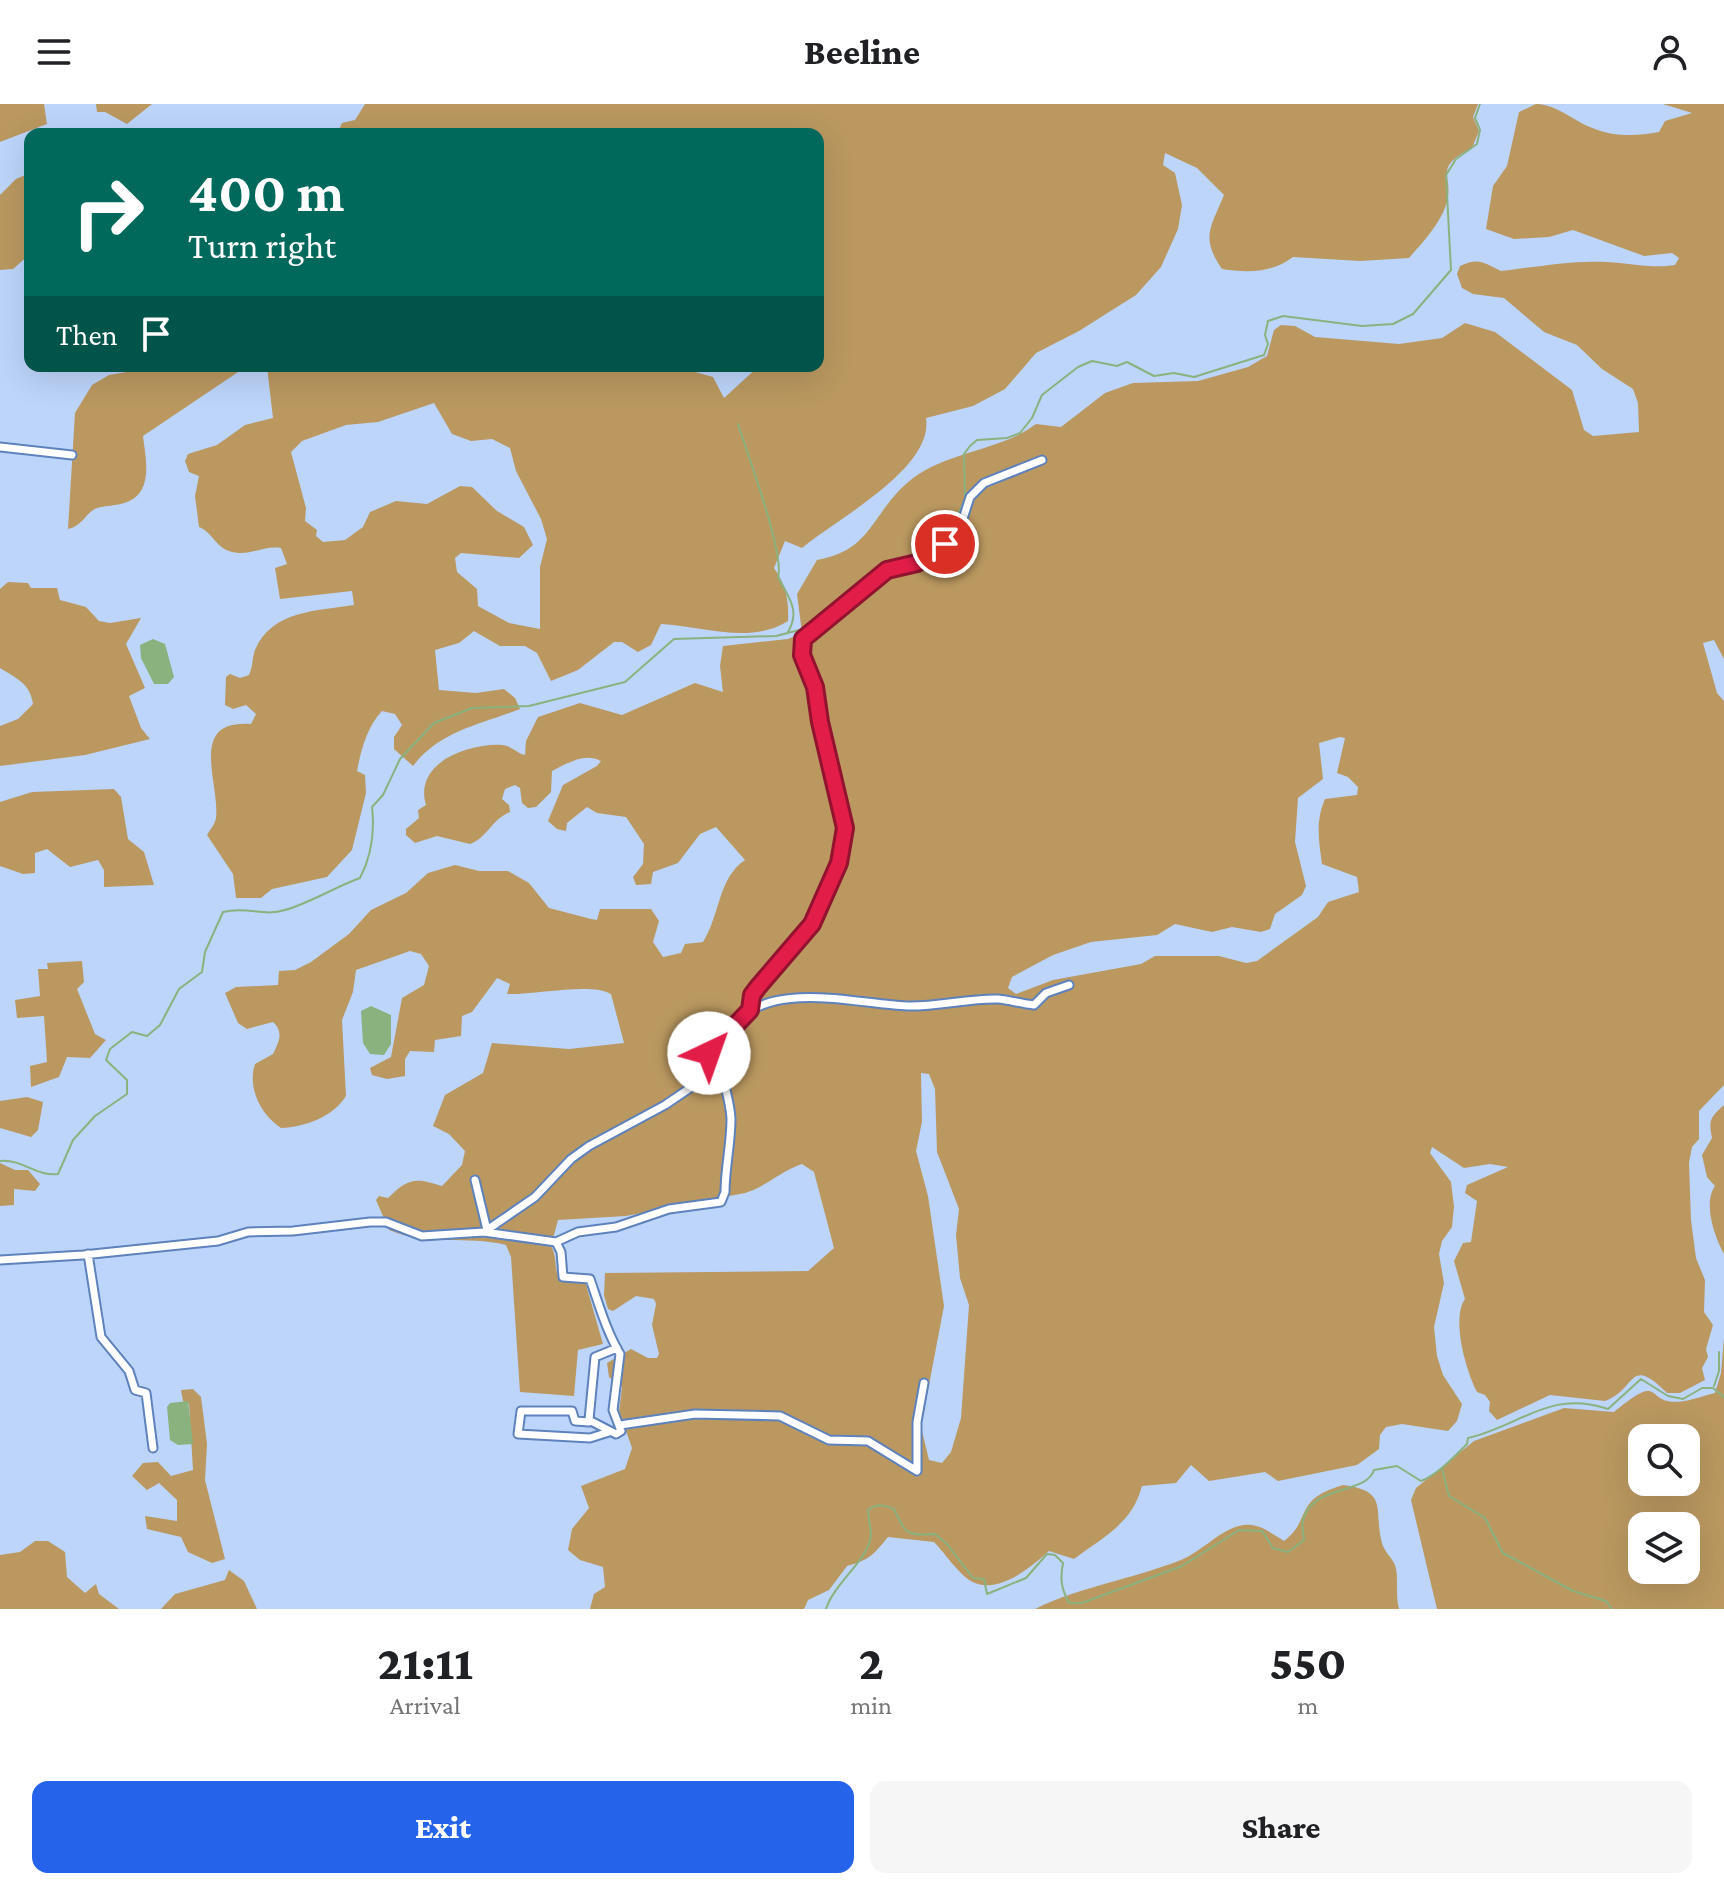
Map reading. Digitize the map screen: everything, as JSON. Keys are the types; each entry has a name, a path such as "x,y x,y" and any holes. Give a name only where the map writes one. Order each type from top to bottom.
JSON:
{"street":[{"path":"0,447 72,455"},
{"path":"750,1010 752,995 812,924 839,863 845,828 815,687 802,655 803,639 887,570 917,563 945,544 961,525 970,497 984,483 1042,460"},
{"path":"485,1231 535,1197 571,1159 589,1146 665,1105 693,1086 709,1053 750,1010 778,1000 839,997 906,1006 998,999 1034,1005 1046,993 1069,985"},
{"path":"0,1260 218,1241 253,1231 293,1231 370,1222 386,1222 422,1236 485,1231 556,1242 578,1232 616,1227 669,1209 713,1205 724,1198 731,1121 721,1068 729,1031"},
{"path":"475,1180 485,1231"},
{"path":"556,1242 561,1252 563,1277 590,1279 609,1337 617,1348 621,1362 613,1410 620,1433 609,1432 589,1422 575,1421 572,1411 521,1411 518,1434 590,1438 609,1432"},
{"path":"88,1254 101,1337 129,1371 135,1390 146,1393 153,1448"},
{"path":"589,1422 595,1357 617,1348"},
{"path":"620,1425 695,1414 780,1416 829,1440 868,1441 917,1471 917,1422 924,1383"}],"shaded area":[{"path":"0,104 44,104 47,124 24,128 24,133 0,142"},
{"path":"96,104 152,104 127,124 105,112 97,112"},
{"path":"365,104 1478,104 1473,117 1479,131 1472,148 1459,155 1448,168 1448,195 1440,219 1409,258 1360,261 1293,257 1268,269 1250,271 1222,269 1211,248 1210,232 1224,195 1197,168 1165,153 1163,165 1175,173 1182,205 1178,229 1161,267 1136,295 1079,331 1036,353 1005,389 973,406 926,418 924,437 915,455 900,473 802,548 785,541 774,568 786,593 788,621 758,632 742,633 661,624 651,645 638,652 622,642 614,642 578,670 551,681 537,653 525,646 500,646 474,631 459,643 435,650 439,690 476,693 504,689 515,698 520,709 449,736 413,766 394,749 394,737 402,725 395,714 382,711 369,731 357,771 365,775 366,793 352,850 327,877 272,889 261,898 236,898 233,874 207,835 216,818 211,756 213,742 219,732 231,725 251,724 256,714 246,705 233,709 225,705 226,677 230,674 240,678 249,675 255,650 263,637 284,620 311,611 354,605 352,591 280,599 275,568 287,564 281,548 236,553 221,546 199,527 195,496 199,476 189,472 185,461 188,454 217,445 245,425 273,418 268,372 695,372 713,377 724,398 752,372 824,372 824,128 340,128 342,123 355,120","holes":["434,403 452,434 471,441 492,439 510,448 516,471 541,519 547,539 540,567 540,629 509,623 478,606 477,589 457,572 455,558 461,553 519,558 533,545 524,527 497,511 472,487 460,486 427,504 396,501 370,512 363,527 345,540 323,542 316,536 317,530 305,521 306,508 291,452 302,441 346,425 378,422"]},
{"path":"1536,104 1544,105 1603,132 1635,135 1659,132 1665,121 1692,113 1663,104 1724,104 1724,659 1714,640 1703,643 1717,693 1724,701 1724,1085 1699,1111 1699,1139 1692,1147 1689,1163 1696,1258 1705,1280 1704,1312 1713,1325 1706,1349 1708,1357 1702,1368 1705,1380 1680,1393 1667,1393 1645,1376 1639,1375 1605,1401 1550,1395 1497,1420 1489,1411 1490,1402 1485,1395 1477,1392 1465,1359 1459,1319 1465,1299 1454,1261 1463,1243 1471,1242 1477,1201 1465,1193 1467,1185 1508,1167 1490,1164 1464,1168 1432,1147 1430,1153 1451,1182 1454,1206 1452,1227 1442,1241 1439,1254 1444,1283 1434,1327 1443,1375 1462,1404 1457,1421 1448,1431 1402,1424 1386,1427 1380,1435 1379,1449 1357,1465 1278,1481 1265,1472 1209,1481 1191,1465 1176,1483 1142,1486 1124,1520 1074,1559 1049,1551 1015,1577 995,1584 985,1585 970,1580 934,1542 888,1537 871,1556 847,1566 829,1590 808,1600 804,1609 590,1609 594,1594 605,1587 603,1567 580,1560 568,1550 572,1529 589,1508 581,1486 625,1469 632,1448 619,1411 622,1387 609,1377 607,1363 631,1349 648,1358 657,1358 659,1354 652,1325 654,1299 636,1296 613,1311 608,1309 604,1295 605,1273 808,1271 834,1248 814,1172 802,1164 745,1193 626,1216 558,1220 551,1246 559,1277 561,1281 585,1281 603,1344 578,1350 574,1396 520,1392 511,1257 506,1245 433,1240 389,1230 376,1200 379,1196 388,1198 413,1181 442,1186 462,1165 465,1151 449,1134 433,1126 445,1095 483,1073 492,1043 569,1049 624,1043 611,994 577,989 507,994 510,984 497,978 472,1012 462,1016 461,1036 435,1040 434,1052 410,1051 405,1059 405,1076 387,1079 372,1075 370,1068 391,1057 402,998 424,985 429,966 421,954 410,951 356,970 353,992 342,1020 346,1096 334,1110 318,1120 281,1128 262,1108 253,1082 255,1064 273,1054 279,1041 278,1030 273,1022 247,1029 238,1023 225,993 236,987 278,985 279,971 295,970 311,962 349,934 371,910 406,893 428,873 455,865 479,871 508,871 529,883 549,908 591,919 597,920 600,909 651,909 659,921 653,942 663,957 681,953 685,944 703,942 729,877 745,860 716,827 700,834 678,863 653,872 651,884 636,885 633,877 643,864 644,844 626,817 597,813 587,807 567,823 566,831 557,829 548,821 563,785 601,761 583,758 552,771 551,792 536,807 528,808 522,803 520,788 515,785 505,789 502,799 509,805 510,812 470,844 437,836 415,843 406,835 406,829 419,818 418,810 426,805 424,790 428,777 447,758 475,747 502,745 525,755 526,741 538,717 580,703 622,715 695,683 723,692 720,666 723,646 788,639 802,633 797,594 817,560 835,555 860,540 895,495 921,472 1005,441 1036,424 1061,427 1105,393 1133,383 1198,381 1248,367 1267,356 1274,330 1281,325 1295,326 1315,337 1399,344 1442,338 1465,323 1495,332 1572,390 1584,430 1593,436 1639,432 1638,403 1633,389 1602,369 1577,345 1544,332 1504,298 1473,294 1462,288 1457,274 1460,266 1472,262 1481,262 1501,271 1580,262 1666,266 1675,265 1679,258 1672,253 1644,256 1573,230 1549,237 1514,239 1486,229 1493,186 1507,166 1519,112","holes":["1345,738 1337,773 1348,777 1358,787 1357,795 1325,799 1319,824 1322,864 1357,877 1359,892 1328,902 1318,917 1257,961 1246,963 1219,956 1155,956 1141,964 1053,980 1016,994 1008,988 1012,977 1053,955 1091,942 1157,935 1175,924 1212,932 1232,927 1261,932 1270,929 1275,914 1302,895 1306,886 1295,842 1298,798 1323,779 1319,743","921,1073 929,1074 935,1089 937,1152 959,1209 956,1235 960,1278 969,1305 961,1418 951,1452 942,1463 929,1460 921,1427 944,1306 928,1196 916,1151 922,1122"]},
{"path":"24,176 24,259 13,269 0,270 0,195"},
{"path":"127,372 238,372 143,436 145,478 133,499 97,508 68,529 75,413 92,385 109,375"},
{"path":"8,582 28,583 31,588 57,588 60,600 86,607 99,621 110,623 141,618 126,644 145,688 129,696 141,728 150,739 85,755 0,766 0,726 18,719 33,704 26,686 0,668 0,589"},
{"path":"153,639 165,644 174,677 168,684 154,684 141,658 140,645"},
{"path":"114,789 121,797 128,839 144,852 154,885 104,887 104,870 98,860 70,867 47,849 35,853 35,873 23,874 0,866 0,802 32,792"},
{"path":"82,961 84,982 77,989 95,1034 106,1040 90,1058 67,1057 59,1077 31,1087 30,1066 47,1062 44,1016 17,1018 15,1000 40,996 38,969 48,969 47,963"},
{"path":"371,1006 391,1015 391,1044 384,1055 370,1054 363,1043 361,1011"},
{"path":"27,1097 43,1102 38,1130 31,1137 0,1128 0,1101"},
{"path":"1724,1105 1724,1254 1710,1210 1715,1186 1707,1177 1702,1155 1712,1138 1712,1119"},
{"path":"0,1163 15,1170 28,1170 40,1184 35,1191 14,1189 14,1205 0,1206"},
{"path":"1724,1338 1724,1609 1437,1609 1411,1500 1416,1488 1474,1441 1564,1408 1614,1412 1648,1391 1671,1402 1715,1393 1721,1373"},
{"path":"193,1389 201,1397 207,1444 205,1480 225,1559 212,1563 188,1552 181,1537 147,1529 145,1516 177,1521 177,1500 159,1483 147,1490 132,1476 143,1463 158,1462 171,1476 193,1470 189,1404 183,1401 181,1390"},
{"path":"188,1401 193,1444 178,1445 170,1440 167,1407 170,1403"},
{"path":"1343,1485 1358,1488 1374,1497 1382,1543 1396,1569 1399,1609 1035,1609 1071,1594 1181,1560 1224,1532 1239,1526 1257,1526 1284,1541 1293,1533 1316,1497"},
{"path":"35,1541 48,1541 65,1552 67,1577 85,1593 96,1584 99,1594 119,1609 0,1609 0,1555 20,1552"},
{"path":"229,1570 244,1581 257,1609 161,1609 175,1594 225,1580"}],"waterway":[{"path":"0,1161 58,1174 73,1140 95,1116 127,1094 127,1080 106,1060 110,1049 132,1032 147,1036 160,1025 179,989 202,972 205,952 223,912 285,910 360,878 372,844 372,807 383,795 400,759 434,723 472,708 529,706 625,682 674,639 776,636 803,629 860,582 885,567 931,550 950,532 965,499 964,454 970,446 977,440 1007,438 1020,433 1032,418 1042,395 1078,367 1092,361 1117,366 1127,362 1154,376 1174,373 1194,377 1264,355 1268,344 1265,335 1268,321 1283,316 1362,326 1393,324 1413,314 1451,270 1446,175 1456,159 1477,144 1480,130 1475,118 1480,104"},
{"path":"738,424 771,526 779,565 778,577 793,610 788,632"},
{"path":"1714,1386 1719,1371 1719,1352"},
{"path":"826,1609 835,1591 866,1550 871,1534 868,1510 878,1506 894,1509 901,1524 912,1534 935,1534 947,1544 973,1578 984,1579 987,1594 1026,1578 1047,1554 1055,1555 1063,1563 1062,1583 1069,1603 1082,1603 1182,1566 1239,1530 1262,1531 1273,1548 1288,1552 1304,1540 1302,1527 1308,1509 1327,1495 1361,1483 1374,1470 1397,1466 1421,1481 1451,1460 1467,1444 1468,1438 1552,1406 1569,1403 1608,1409 1641,1379 1668,1396 1683,1399 1702,1388 1713,1388 1724,1397"},
{"path":"1442,1469 1449,1496 1485,1518 1503,1553 1573,1591 1606,1601 1612,1609"}],"route":[{"path":"709,1053 718,1040 750,1010 752,995 812,924 839,863 845,828 815,687 802,655 803,639 866,584 887,570 917,563 945,544"}]}
